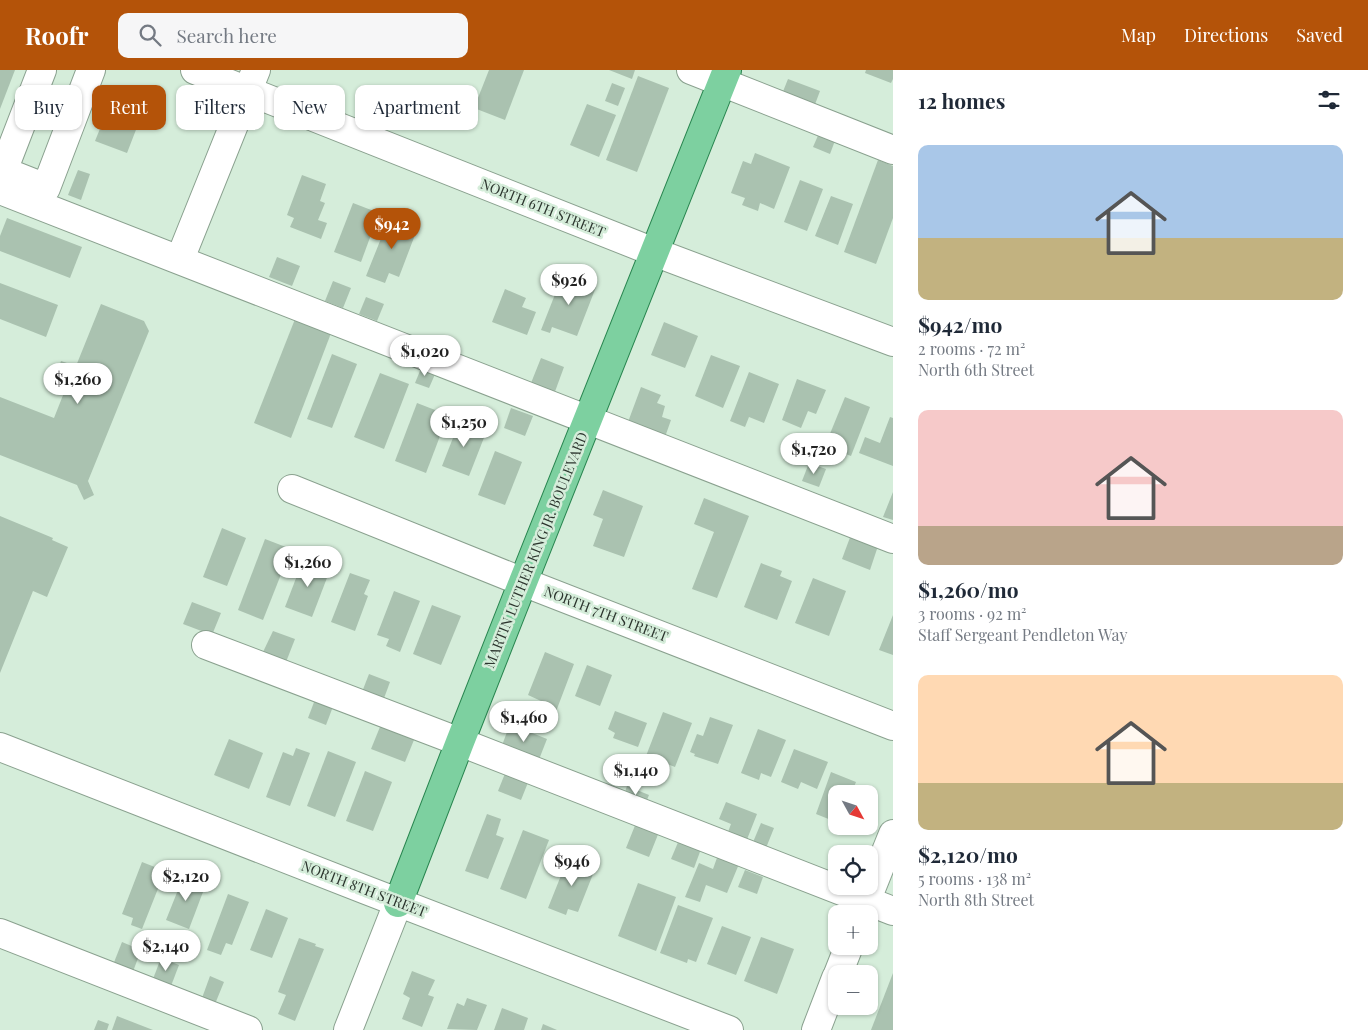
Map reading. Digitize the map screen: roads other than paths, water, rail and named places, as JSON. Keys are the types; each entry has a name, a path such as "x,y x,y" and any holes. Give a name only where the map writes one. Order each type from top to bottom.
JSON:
{"main road":[{"name":"MARTIN LUTHER KING JR. BOULEVARD","path":"398,903 724,76"}],"street":[{"path":"42,70 3,171 46,188 91,70"},
{"name":"NORTH 6TH STREET","path":"195,70 252,80 654,252 893,342"},
{"path":"691,70 724,76 893,150"},
{"path":"180,259 252,80"},
{"path":"0,190 893,539"},
{"name":"NORTH 7TH STREET","path":"292,490 893,726"},
{"path":"206,645 460,742 859,905"},
{"name":"NORTH 8TH STREET","path":"0,747 729,1030"},
{"path":"865,905 893,834"},
{"name":"MARTIN LUTHER KING JR. BOULEVARD","path":"348,1030 398,903"},
{"path":"878,909 893,912"},
{"path":"0,933 248,1030"},
{"path":"816,1030 828,999"}]}
